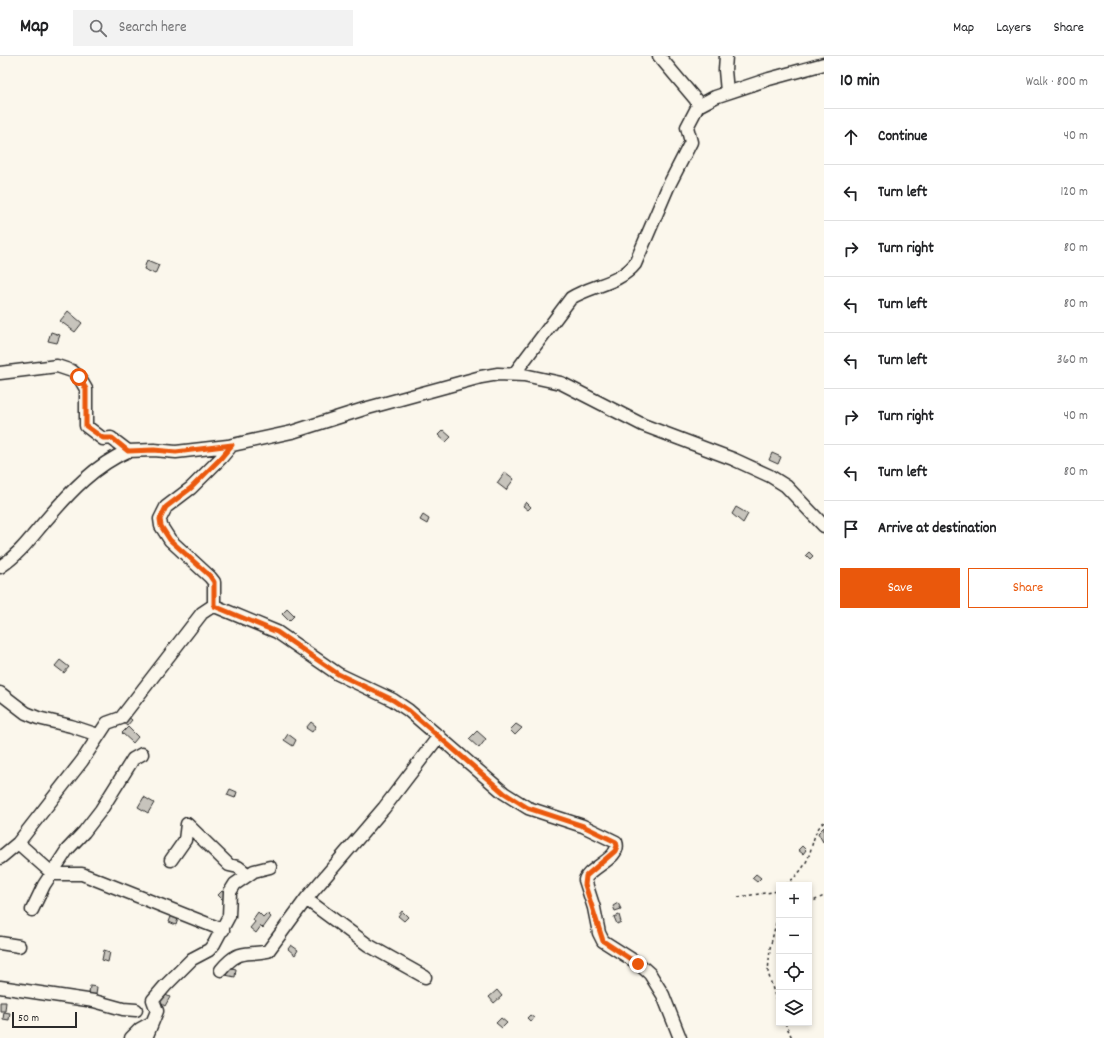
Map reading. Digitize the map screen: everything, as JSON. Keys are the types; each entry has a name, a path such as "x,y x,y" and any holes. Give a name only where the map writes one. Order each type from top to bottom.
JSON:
{"street":[{"path":"659,56 696,100 698,106"},
{"path":"726,56 725,70 728,92"},
{"path":"514,374 571,298 582,292 620,278 629,272 636,264 668,187 691,142 687,127 698,106 728,92 824,64"},
{"path":"0,373 57,366 72,371 79,377 86,389 86,426 103,438 112,438 128,451"},
{"path":"0,567 23,548 75,487 105,462 128,451 154,450 176,452 232,445 292,432 475,378 498,374 514,374 561,383 643,425 733,459 770,476 786,486 824,526"},
{"path":"105,462 110,453 112,438"},
{"path":"214,606 214,582 210,576 170,540 161,526 160,519 166,507 191,488 232,445"},
{"path":"2,853 18,844 82,761 107,723 121,718 202,613 207,608 214,606 277,632 338,674 393,700 408,710 504,793 520,804 583,826 616,842 617,846 615,851 589,873 585,880 594,908 599,933 606,944 638,964 650,974 663,995 680,1038"},
{"path":"0,693 26,713 38,718 71,726 98,736"},
{"path":"221,970 230,959 239,954 268,950 306,899 384,808 439,736"},
{"path":"32,910 44,885 53,874 67,850 84,832 104,805 125,768 133,759 142,754"},
{"path":"171,860 184,840 186,824 229,865 238,867 247,874"},
{"path":"18,844 53,874 82,874 223,930"},
{"path":"146,1038 157,1011 154,1000 165,986 192,960 209,950 223,930 229,916 230,892 235,884 247,874 270,867"},
{"path":"306,899 368,945 425,977"},
{"path":"0,942 19,946"},
{"path":"0,987 94,1001 123,1009 136,1010"},
{"path":"131,1038 140,1029 151,1023"}],"path":[{"path":"790,882 798,875 805,864 818,826 824,822"},
{"path":"738,897 776,891"},
{"path":"812,902 824,896"},
{"path":"776,1000 768,972 770,948 777,918"},
{"path":"786,1026 792,1038"}],"building":[{"path":"147,260 159,265 155,274 144,269"},
{"path":"68,311 82,323 75,332 60,321"},
{"path":"51,332 60,335 57,343 48,341"},
{"path":"443,430 451,437 446,442 438,435"},
{"path":"772,453 781,457 778,464 769,460"},
{"path":"505,472 514,479 506,490 497,483"},
{"path":"526,502 531,507 528,510 523,506"},
{"path":"736,507 748,514 743,523 732,514"},
{"path":"423,515 429,519 427,524 420,520"},
{"path":"809,552 813,556 810,559 806,555"},
{"path":"287,609 294,616 289,621 282,614"},
{"path":"60,660 69,667 64,673 55,666"},
{"path":"127,716 132,720 127,726 122,722"},
{"path":"311,722 316,726 312,732 306,728"},
{"path":"516,724 522,728 515,735 510,730"},
{"path":"128,727 138,737 133,743 122,733"},
{"path":"477,731 486,739 479,748 469,739"},
{"path":"288,734 296,740 293,746 284,740"},
{"path":"230,789 237,792 235,798 227,795"},
{"path":"144,797 154,803 148,813 138,807"},
{"path":"824,827 824,841 823,842 818,833"},
{"path":"802,846 806,850 803,854 798,850"},
{"path":"756,874 761,878 757,882 752,878"},
{"path":"222,891 228,897 224,901 218,895"},
{"path":"618,903 621,909 615,911 613,906"},
{"path":"402,911 408,917 404,921 398,916"},
{"path":"258,912 263,917 267,913 271,917 263,928 261,926 256,933 250,928 255,922 253,919"},
{"path":"172,914 179,916 176,925 169,922"},
{"path":"619,915 621,922 617,924 614,917"},
{"path":"291,945 298,950 295,955 288,949"},
{"path":"104,950 110,952 108,962 102,960"},
{"path":"227,967 236,969 235,977 225,975"},
{"path":"90,986 97,987 96,995 89,994"},
{"path":"497,990 502,996 494,1003 489,997"},
{"path":"161,993 170,997 165,1006 157,1001"},
{"path":"0,1002 6,1002 5,1011 0,1011"},
{"path":"4,1012 10,1013 9,1020 3,1019"},
{"path":"530,1015 534,1018 531,1022 527,1018"},
{"path":"501,1018 507,1023 502,1028 496,1023"}],"route":[{"path":"79,377 86,389 86,426 103,438 112,438 128,451 154,450 176,452 232,445 191,488 166,507 160,519 164,533 177,547 203,569 214,582 214,606 277,632 298,648 338,674 393,700 408,710 476,767 511,799 535,811 548,813 583,826 616,842 617,846 615,851 608,859 586,876 585,885 594,908 600,938 610,947 638,964"}]}
